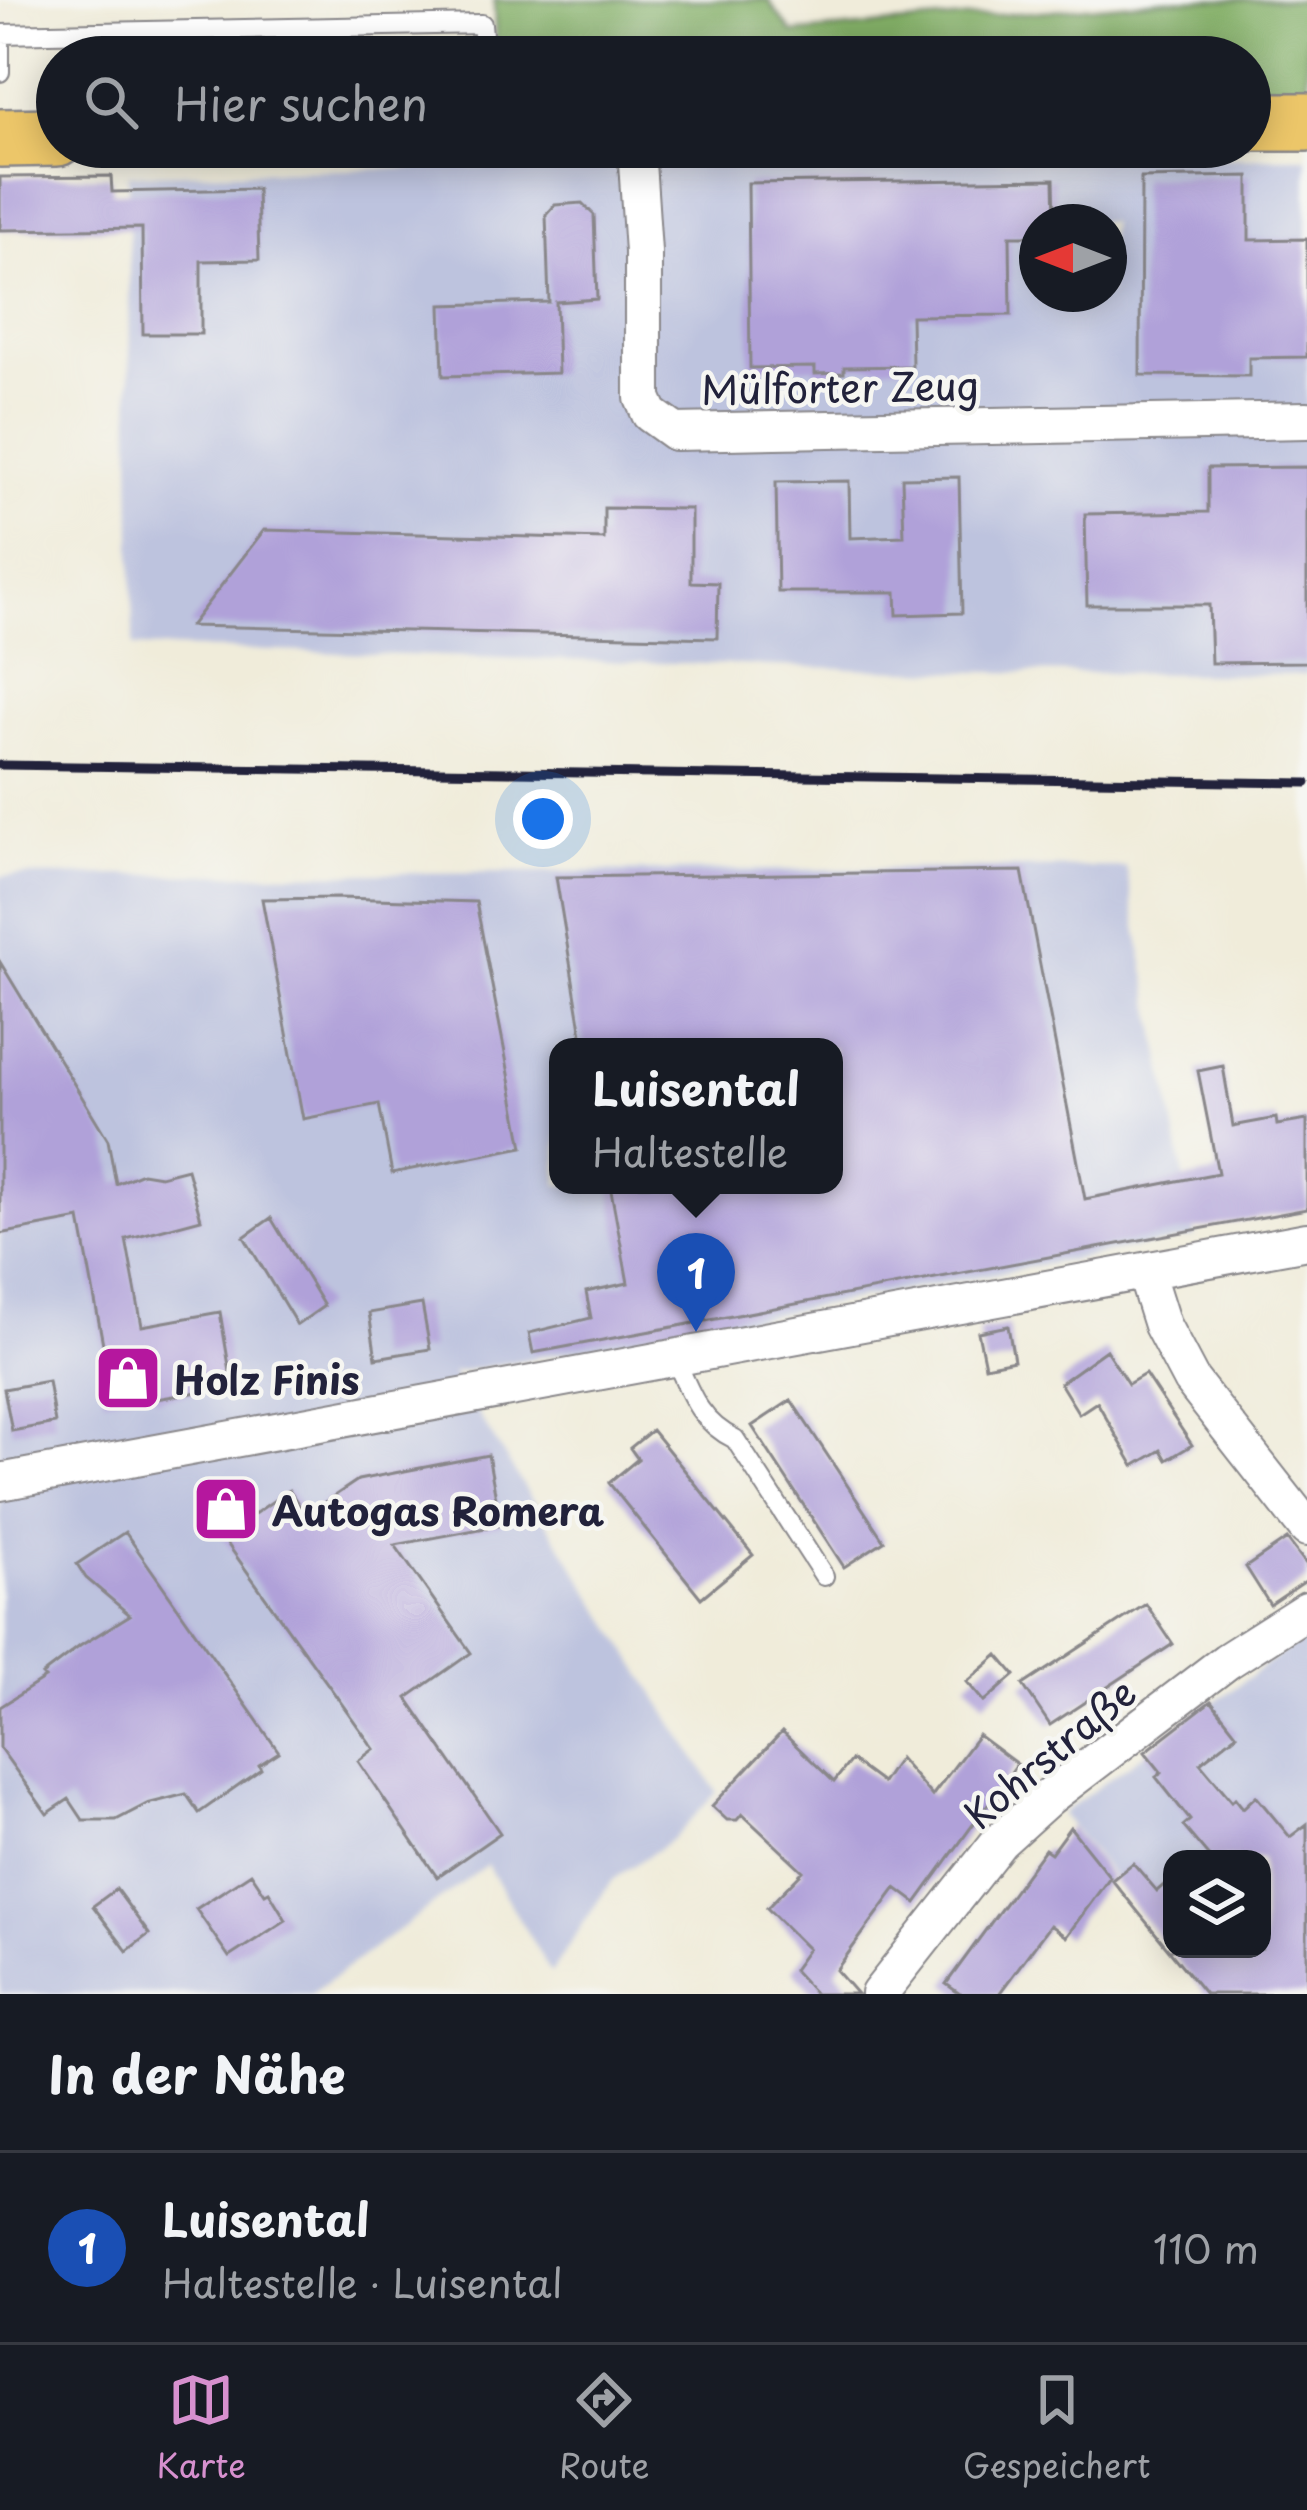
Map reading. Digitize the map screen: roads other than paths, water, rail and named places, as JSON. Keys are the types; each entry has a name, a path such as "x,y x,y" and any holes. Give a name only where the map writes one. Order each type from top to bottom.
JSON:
{"main road":[{"path":"1271,122 1307,122"},
{"path":"0,138 36,137"}],"street":[{"name":"Mülforter Zeug","path":"637,168 643,398 650,414 675,432 1307,420"},
{"path":"0,1482 1307,1241"},
{"path":"1145,1271 1162,1325 1191,1380 1307,1528"},
{"name":"Kohrstraße","path":"879,1994 999,1842 1050,1796 1227,1661 1307,1610"}],"lane":[{"path":"0,72 0,35 482,24 483,36"},
{"path":"675,1358 698,1409 711,1428 735,1439 824,1576"}],"railway":[{"path":"0,765 1307,783"}],"place":[{"name":"Luisental","path":"696,1332"},
{"name":"Holz Finis","path":"128,1378"},
{"name":"Autogas Romera","path":"226,1509"}]}
